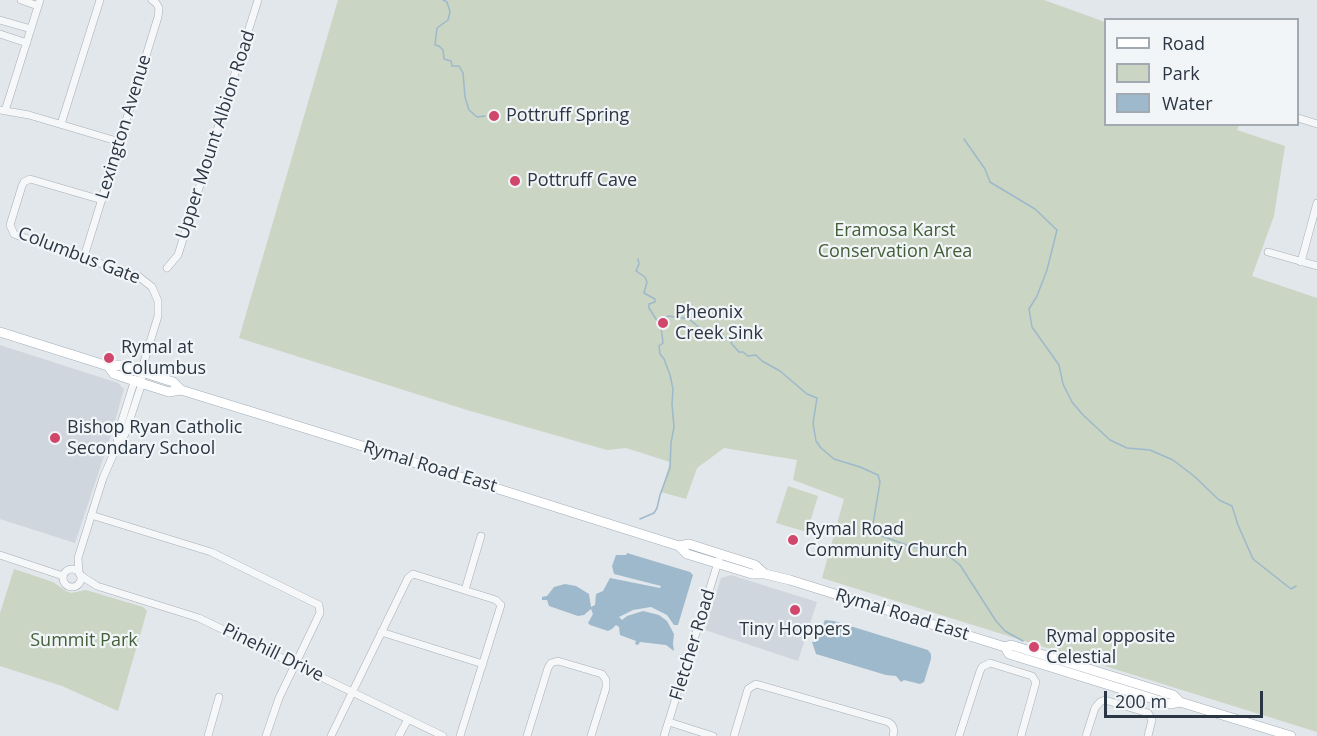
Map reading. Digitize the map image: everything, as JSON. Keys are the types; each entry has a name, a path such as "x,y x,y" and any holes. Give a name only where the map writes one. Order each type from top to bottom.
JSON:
{"main road":[{"name":"Rymal Road East","path":"0,332 108,366 117,365 141,372 172,382 181,390 679,546 689,544 719,559 755,566 765,574 1005,647 1011,645 1173,695 1180,702 1291,736"},
{"name":"Rymal Road East","path":"108,366 114,374 138,382 169,392 181,390"}],"street":[{"path":"21,0 39,3 3,111 29,115 120,142"},
{"path":"61,124 100,0"},
{"name":"Lexington Avenue","path":"84,257 160,12 158,5 152,0"},
{"name":"Upper Mount Albion Road","path":"167,268 178,255 258,0"},
{"path":"0,20 31,29"},
{"path":"0,35 27,43"},
{"path":"1299,118 1317,124"},
{"name":"Columbus Gate","path":"102,200 30,179 22,186 10,222 12,231 19,236 138,276 149,283 156,294 159,308 141,372"},
{"path":"1301,262 1317,203"},
{"path":"1268,252 1317,266"},
{"path":"63,576 65,583 70,586 79,582 78,558 103,478 117,446 118,433 141,372"},
{"path":"91,515 211,552 319,605 320,613 279,698 266,736"},
{"path":"465,590 481,536"},
{"path":"0,555 63,576"},
{"path":"63,576 78,558"},
{"name":"Fletcher Road","path":"664,736 719,559"},
{"path":"69,569 74,569 79,574"},
{"name":"Pinehill Drive","path":"79,574 97,586"},
{"path":"331,736 411,575 498,600 501,605 460,736"},
{"name":"Pinehill Drive","path":"75,585 97,586 199,618 443,736"},
{"path":"381,632 483,664"},
{"path":"527,736 548,668 551,663 558,661 602,675 606,680 606,688 591,736"},
{"path":"959,736 980,671 982,667 990,663 1032,676 1035,679 1036,687 1021,736"},
{"path":"734,736 748,689 756,684 888,722 894,730 893,736"},
{"path":"208,736 219,698"},
{"path":"1086,736 1095,708 1105,700 1148,713 1152,720 1148,736"},
{"path":"399,736 408,719"},
{"path":"669,722 713,736"}],"shaded area":[{"name":"Bishop Ryan Catholic Secondary School","path":"0,345 118,383 124,389 75,543 0,519"},
{"path":"731,575 817,602 798,661 705,630 721,578"}],"green space":[{"name":"Eramosa Karst Conservation Area","path":"338,0 1044,0 1104,22 1104,126 1239,126 1237,130 1285,146 1274,216 1252,276 1317,298 1317,732 822,578 844,499 793,480 797,460 724,448 697,468 686,499 661,492 670,462 626,448 607,450 467,410 239,338"},
{"path":"788,486 818,496 807,532 776,523"},
{"name":"Summit Park","path":"14,569 53,582 71,593 86,590 143,607 147,611 118,711 62,686 0,666 0,613"}],"water":[{"path":"627,553 690,572 693,575 678,625 674,625 667,615 651,607 633,610 619,617 622,620 643,611 659,615 667,621 674,634 674,651 666,645 640,642 638,645 635,644 636,641 620,635 619,627 616,625 608,631 590,625 588,623 593,614 591,609 584,615 578,616 549,606 547,600 542,600 542,597 547,596 554,587 565,584 576,586 589,594 591,607 595,605 596,594 603,591 610,578 660,588 661,586 614,574 612,566 616,555"},
{"path":"825,620 928,650 931,659 924,682 920,684 904,680 901,682 896,676 816,654 812,642 816,642"}],"waterway":[{"path":"443,0 447,2 450,12 448,20 437,28 435,45 443,50 444,59 451,61 452,66 459,66 463,73 465,97 469,110 477,117 485,116"},
{"path":"964,139 985,169 990,182 1035,209 1057,230 1047,270 1037,296 1029,309 1032,327 1059,365 1063,384 1072,402 1110,440 1127,448 1150,450 1173,460 1219,500 1232,506 1253,559 1291,589 1296,586"},
{"path":"638,259 639,264 636,271 645,277 647,282 644,293 655,299 655,302 649,304 649,308 661,327 663,343 659,346 660,354 670,375 673,389 674,427 670,468 657,508 654,513 640,519"},
{"path":"661,327 668,324 666,318 668,316 689,319 701,329 722,333 724,338 730,337 733,340 731,343 739,352 748,356 756,355 780,371 807,394 817,398 813,423 816,441 821,448 834,459 878,475 880,482 872,530 876,534 910,546 945,553 960,565 996,621 1005,631 1023,641"}],"place":[{"name":"Pottruff Spring","path":"494,116"},
{"name":"Pottruff Cave","path":"515,181"},
{"name":"Pheonix Creek Sink","path":"663,323"},
{"name":"Rymal at Columbus","path":"109,358"},
{"name":"Bishop Ryan Catholic Secondary School","path":"55,438"},
{"name":"Rymal Road Community Church","path":"793,540"},
{"name":"Tiny Hoppers","path":"795,610"},
{"name":"Rymal opposite Celestial","path":"1034,647"}]}
